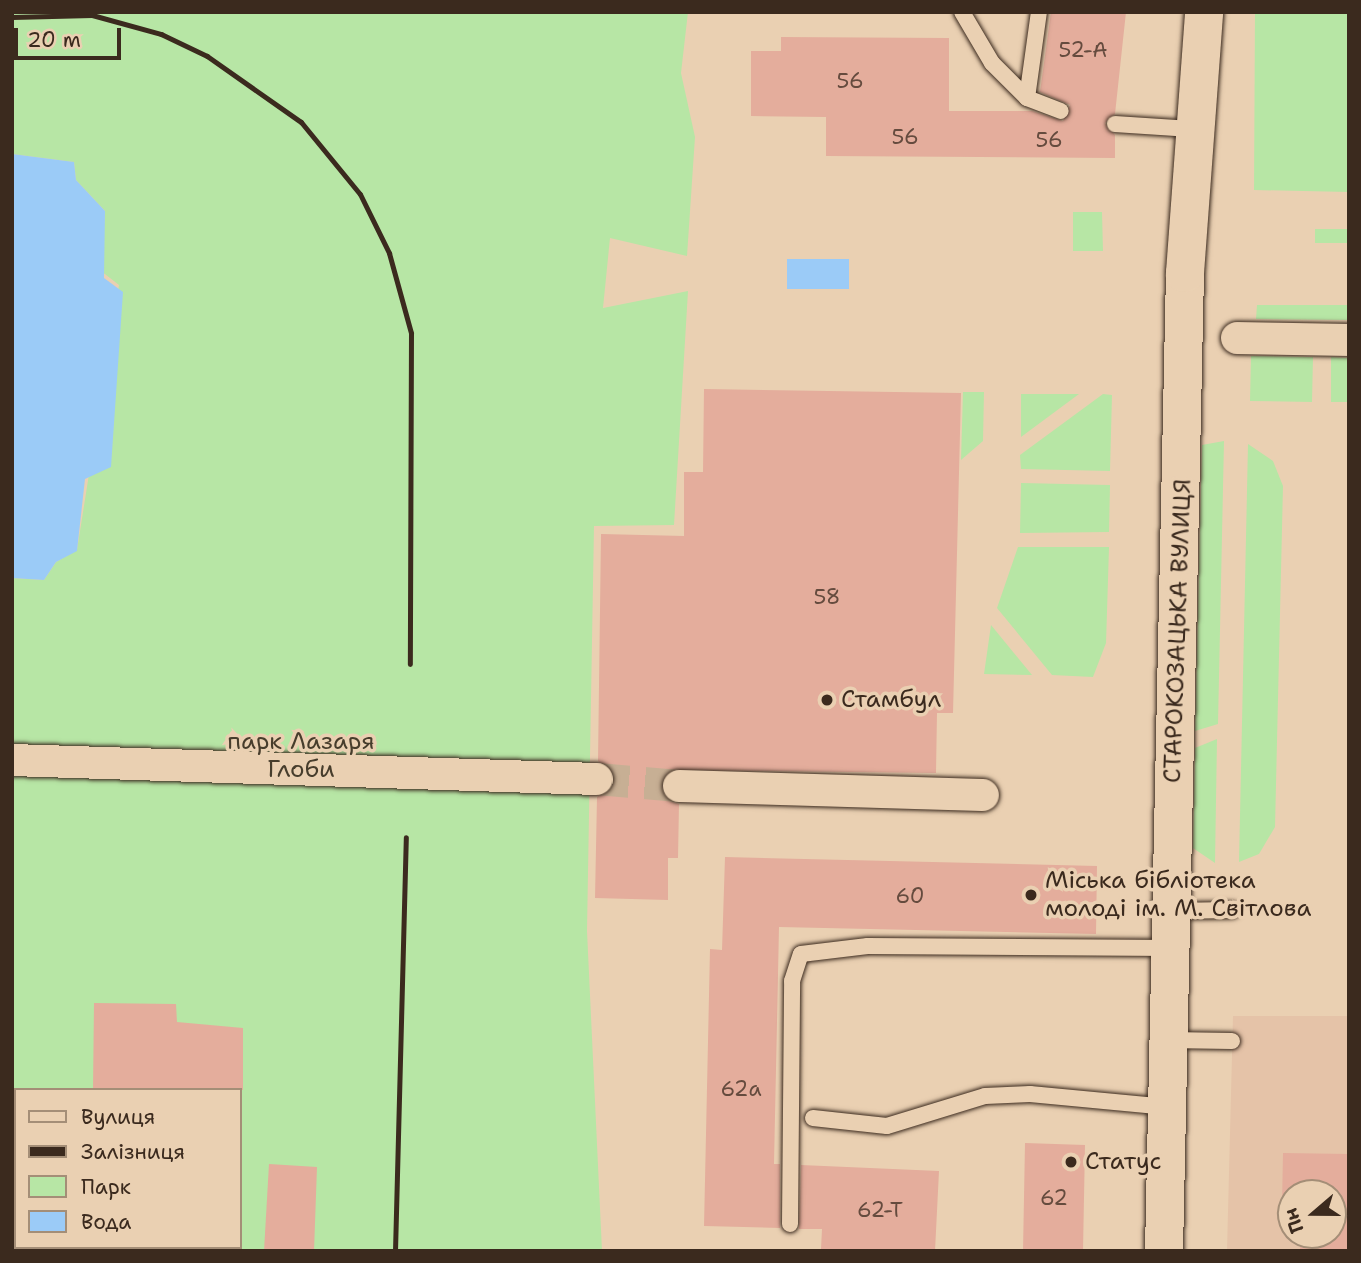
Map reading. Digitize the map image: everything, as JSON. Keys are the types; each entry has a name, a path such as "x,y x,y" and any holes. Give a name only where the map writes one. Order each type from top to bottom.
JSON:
{"street":[{"name":"СТАРОКОЗАЦЬКА ВУЛИЦЯ","path":"1164,1251 1191,129 1204,12"},
{"path":"1237,338 1349,340"},
{"path":"12,760 597,779"},
{"path":"679,786 983,795"}],"lane":[{"path":"962,12 992,63 1027,98 1060,111"},
{"path":"1027,98 1039,12"},
{"path":"1115,124 1191,129"},
{"path":"790,1224 792,981 801,954 868,946 1171,929 1232,910"},
{"path":"1168,1040 1232,1041"},
{"path":"813,1118 887,1126 985,1096 1030,1094 1167,1107"}],"shaded area":[{"path":"1233,1016 1349,1016 1349,1251 1227,1251"}],"green space":[{"name":"парк Лазаря Глоби","path":"12,12 688,12 681,73 695,137 687,256 610,238 603,308 688,291 674,525 594,526 587,931 602,1251 12,1251 12,578 44,580 56,562 77,550 119,285 101,271 105,211 76,180 74,162 12,154"},
{"path":"1255,12 1349,12 1349,192 1254,190"},
{"path":"1073,212 1102,212 1103,251 1073,251"},
{"path":"1315,229 1349,229 1349,243 1315,243"},
{"path":"1257,305 1349,305 1349,320 1256,319"},
{"path":"1251,356 1313,357 1312,402 1250,401"},
{"path":"1331,357 1349,358 1349,402 1331,402"},
{"path":"963,392 984,392 983,441 961,460"},
{"path":"1021,394 1079,394 1021,437"},
{"path":"1103,394 1112,395 1110,471 1021,469 1020,455"},
{"path":"1224,441 1218,724 1195,731 1202,445"},
{"path":"1248,444 1273,461 1283,486 1275,827 1259,854 1239,862"},
{"path":"1021,483 1110,485 1109,532 1020,533"},
{"path":"1018,547 1109,547 1106,643 1093,677 1052,675 997,608"},
{"path":"991,625 1032,675 984,674"},
{"path":"1217,739 1215,863 1193,848 1195,748"}],"water":[{"path":"12,154 74,162 76,180 105,211 104,278 123,292 111,467 85,479 77,551 56,562 44,580 12,578"},
{"path":"787,259 849,259 849,289 787,289"}],"building":[{"path":"1051,12 1126,12 1115,114 1105,123 1115,135 1115,158 826,156 826,117 751,116 751,51 781,51 781,37 949,38 949,111 1032,111 1063,121 1070,105 1040,92"},
{"path":"704,389 961,393 953,713 937,713 936,773 671,770 661,786 669,801 679,804 678,858 668,858 668,900 595,898 597,797 612,789 615,779 598,761 601,534 684,536 684,472 703,472"},
{"path":"725,857 1097,866 1096,934 779,927 774,1164 780,1164 780,1228 704,1226 710,949 722,950"},
{"path":"94,1003 176,1004 177,1022 243,1028 243,1090 93,1088"},
{"path":"1025,1143 1085,1145 1083,1251 1023,1251"},
{"path":"1283,1153 1349,1154 1349,1251 1300,1251 1347,1249 1347,1179 1282,1179"},
{"path":"269,1164 317,1167 314,1251 264,1251"},
{"path":"801,1165 939,1171 935,1251 821,1249 822,1229 799,1229"}],"tunnel":[{"path":"597,779 679,786"}],"railway":[{"path":"12,17 92,15 161,34 207,56 301,122 360,194 389,253 411,333 410,664"},
{"path":"395,1251 406,837"}],"place":[{"name":"Стамбул","path":"827,700"},
{"name":"Міська бібліотека молоді ім. М. Світлова","path":"1031,895"},
{"name":"Статус","path":"1071,1162"}]}
